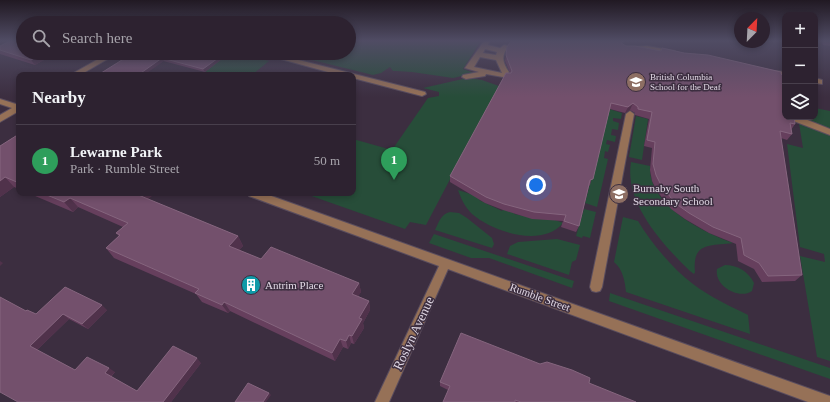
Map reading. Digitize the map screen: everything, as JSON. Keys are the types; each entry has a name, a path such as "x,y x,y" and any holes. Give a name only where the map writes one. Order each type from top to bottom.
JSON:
{"street":[{"path":"79,72 101,60"},
{"path":"290,60 336,72"},
{"path":"476,60 469,68 484,71 504,78 501,60"},
{"path":"761,70 782,78"},
{"path":"466,77 482,74 484,71"},
{"path":"356,77 422,94"},
{"path":"0,101 16,107"},
{"path":"0,119 16,110"},
{"path":"596,286 630,114"},
{"path":"800,120 830,132"},
{"name":"Rumble Street","path":"260,196 827,402"},
{"name":"Roslyn Avenue","path":"382,402 445,264"}],"green space":[{"path":"219,60 269,61 256,72 205,71"},
{"path":"312,60 469,60 463,69 475,73 453,78 412,72 393,71 390,67 381,73 373,75"},
{"path":"467,78 482,80 499,86 426,225 410,222 405,229 312,196 356,196 356,140 392,150 428,98 439,96 439,92 423,88"},
{"path":"609,109 622,113 621,119 613,118 613,121 619,123 618,130 612,129 611,135 616,136 615,142 607,140 606,144 610,145 608,152 605,151 604,158 608,159 597,207 585,203"},
{"path":"818,109 830,111 830,361 817,357 800,256 825,262 824,254 800,247 787,144 803,148 798,120 818,120"},
{"path":"636,116 648,119 642,160 629,157"},
{"path":"631,162 650,166 652,180 658,193 667,205 679,215 707,232 733,243 704,247 696,255 694,274 690,271 668,249 639,208 633,193 630,177"},
{"path":"458,190 480,197 479,200 502,211 504,208 516,209 514,214 541,219 542,215 563,223 554,231 543,235 518,235 504,231 492,227 472,214 467,209 460,197"},
{"path":"584,209 596,212 590,238 576,236"},
{"path":"450,212 459,213 492,238 494,244 492,248 435,230 442,216"},
{"path":"623,217 638,221 663,255 693,284 713,297 748,315 750,334 626,292 620,268 614,262"},
{"path":"434,234 574,281 572,288 489,258 471,258 429,243"},
{"path":"557,239 580,245 576,260 572,262 569,275 507,254 510,246 518,242"},
{"path":"725,265 734,266 749,275 754,283 752,291 741,294 728,290 723,286 719,281 717,269"},
{"path":"610,293 830,368 830,379 609,301"}],"building":[{"path":"122,60 159,60 142,72 103,72"},
{"path":"169,60 215,60 203,69"},
{"path":"508,60 728,60 781,72 782,120 794,120 795,124 790,123 792,134 780,131 802,275 768,276 759,263 744,255 741,238 713,227 675,203 661,185 653,164 655,142 647,140 652,112 638,109 638,107 633,103 628,107 611,103 593,179 590,180 579,226 564,221 566,215 534,212 504,204 486,197 450,176 506,73 511,73 512,71"},
{"path":"16,136 16,182 5,177 0,181 0,146"},
{"name":"Antrim Place","path":"49,196 141,196 238,236 229,246 261,259 271,247 359,283 352,294 369,301 359,318 362,319 352,336 349,335 346,341 340,339 332,353 224,302 222,305 195,293 199,289 106,248 120,235 116,233 128,223 70,198 64,202"},
{"path":"65,287 102,305 82,324 63,314 30,346 75,370 87,357 109,368 105,373 137,391 173,346 197,358 163,402 18,402 0,392 0,297 26,311 27,310 36,314"},
{"path":"461,333 540,364 547,362 572,370 590,378 589,383 636,402 521,402 515,400 515,402 443,402 450,386 440,382"},
{"path":"248,383 269,393 263,402 235,402"}],"place":[{"name":"British Columbia School for the Deaf","path":"636,82"},
{"name":"Lewarne Park","path":"394,180"},
{"name":"Burnaby South Secondary School","path":"619,194"},
{"name":"Antrim Place","path":"251,285"}]}
